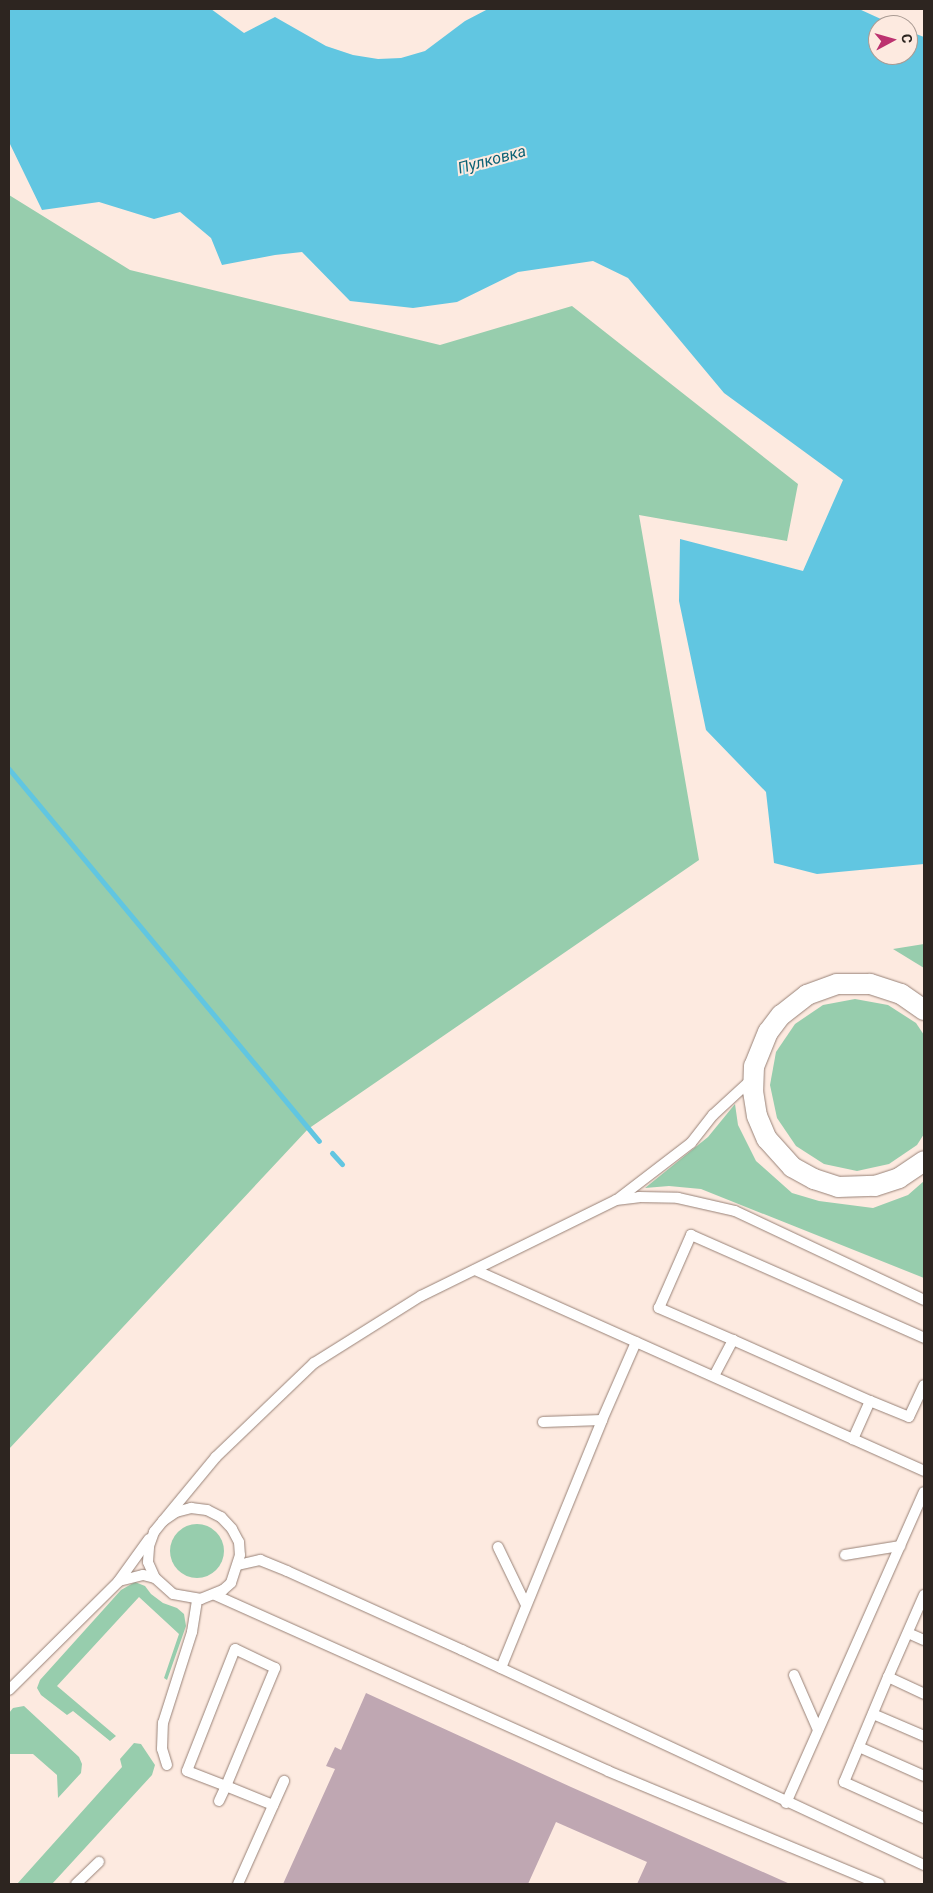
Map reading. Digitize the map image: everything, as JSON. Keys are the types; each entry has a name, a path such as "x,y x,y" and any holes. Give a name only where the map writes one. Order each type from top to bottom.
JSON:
{"street":[{"path":"924,1010 901,994 870,984 848,983 816,990 797,1001 774,1023 760,1048 753,1079 756,1110 767,1139 792,1167 814,1180 844,1187 875,1186 899,1178 924,1161"}],"lane":[{"path":"9,1690 118,1582 163,1520 216,1457 314,1362 421,1296 616,1200 691,1143 713,1115 753,1079"},
{"path":"616,1200 639,1197 678,1198 735,1210 924,1300"},
{"path":"924,1338 691,1235 659,1308 909,1417 924,1384"},
{"path":"475,1270 924,1471"},
{"path":"714,1376 733,1340"},
{"path":"501,1668 602,1420 636,1342"},
{"path":"853,1439 870,1401"},
{"path":"543,1422 602,1420"},
{"path":"786,1803 924,1492"},
{"path":"154,1532 149,1546 148,1562 155,1578 173,1594 197,1599 215,1595 230,1583 238,1565 240,1555 239,1542 232,1529 221,1517 207,1510 191,1508 176,1512 163,1520"},
{"path":"845,1555 900,1546"},
{"path":"498,1547 526,1605"},
{"path":"238,1565 260,1560 501,1668 786,1803 924,1865"},
{"path":"118,1582 143,1575 155,1578"},
{"path":"215,1595 608,1771 879,1884"},
{"path":"924,1595 844,1782 924,1818"},
{"path":"167,1765 162,1749 163,1723 192,1632 197,1599"},
{"path":"908,1632 924,1640"},
{"path":"219,1802 226,1786 276,1668 235,1649 187,1771 226,1786 273,1805"},
{"path":"794,1675 818,1730"},
{"path":"888,1677 924,1694"},
{"path":"873,1714 924,1736"},
{"path":"859,1747 924,1776"},
{"path":"238,1884 284,1781"},
{"path":"76,1884 99,1862"}],"green space":[{"path":"9,195 130,270 440,345 572,306 798,484 787,541 639,515 699,860 308,1129 9,1449"},
{"path":"924,944 924,968 893,949"},
{"path":"855,999 888,1005 916,1023 924,1035 924,1134 917,1145 889,1164 857,1171 824,1164 796,1146 777,1118 770,1085 776,1052 795,1024 823,1005"},
{"path":"735,1104 738,1125 756,1161 792,1193 819,1201 873,1208 908,1195 924,1181 924,1278 701,1189 669,1186 645,1188 708,1137"},
{"path":"197,1524 207,1526 216,1532 222,1541 224,1551 222,1561 216,1570 207,1576 197,1578 187,1576 178,1570 172,1561 170,1551 172,1541 178,1532 187,1526"},
{"path":"135,1582 145,1586 151,1594 163,1603 177,1608 184,1614 186,1626 167,1680 164,1678 179,1634 139,1597 57,1686 116,1736 110,1741 73,1711 67,1715 41,1695 37,1688 40,1680 121,1590"},
{"path":"24,1706 79,1757 82,1764 81,1773 58,1798 57,1775 33,1754 9,1754 9,1713 13,1708"},
{"path":"134,1743 141,1744 155,1765 152,1775 52,1884 17,1884 122,1767 120,1759"}],"water":[{"name":"Пулковка","path":"9,9 211,9 244,33 275,17 326,46 353,55 378,59 401,58 425,51 465,21 488,9 859,9 872,15 868,15 868,65 918,65 918,35 924,37 924,864 817,874 774,863 766,792 706,730 679,601 680,539 803,571 843,480 724,393 628,278 593,261 518,272 457,302 413,308 350,301 302,252 222,265 211,238 180,212 154,219 99,202 42,210 9,142"}],"building":[{"path":"366,1693 571,1787 790,1884 637,1884 647,1862 556,1822 528,1884 283,1884 335,1769 326,1766 335,1747 341,1750"}],"waterway":[{"path":"9,769 319,1141"},
{"path":"332,1153 342,1164"}]}
